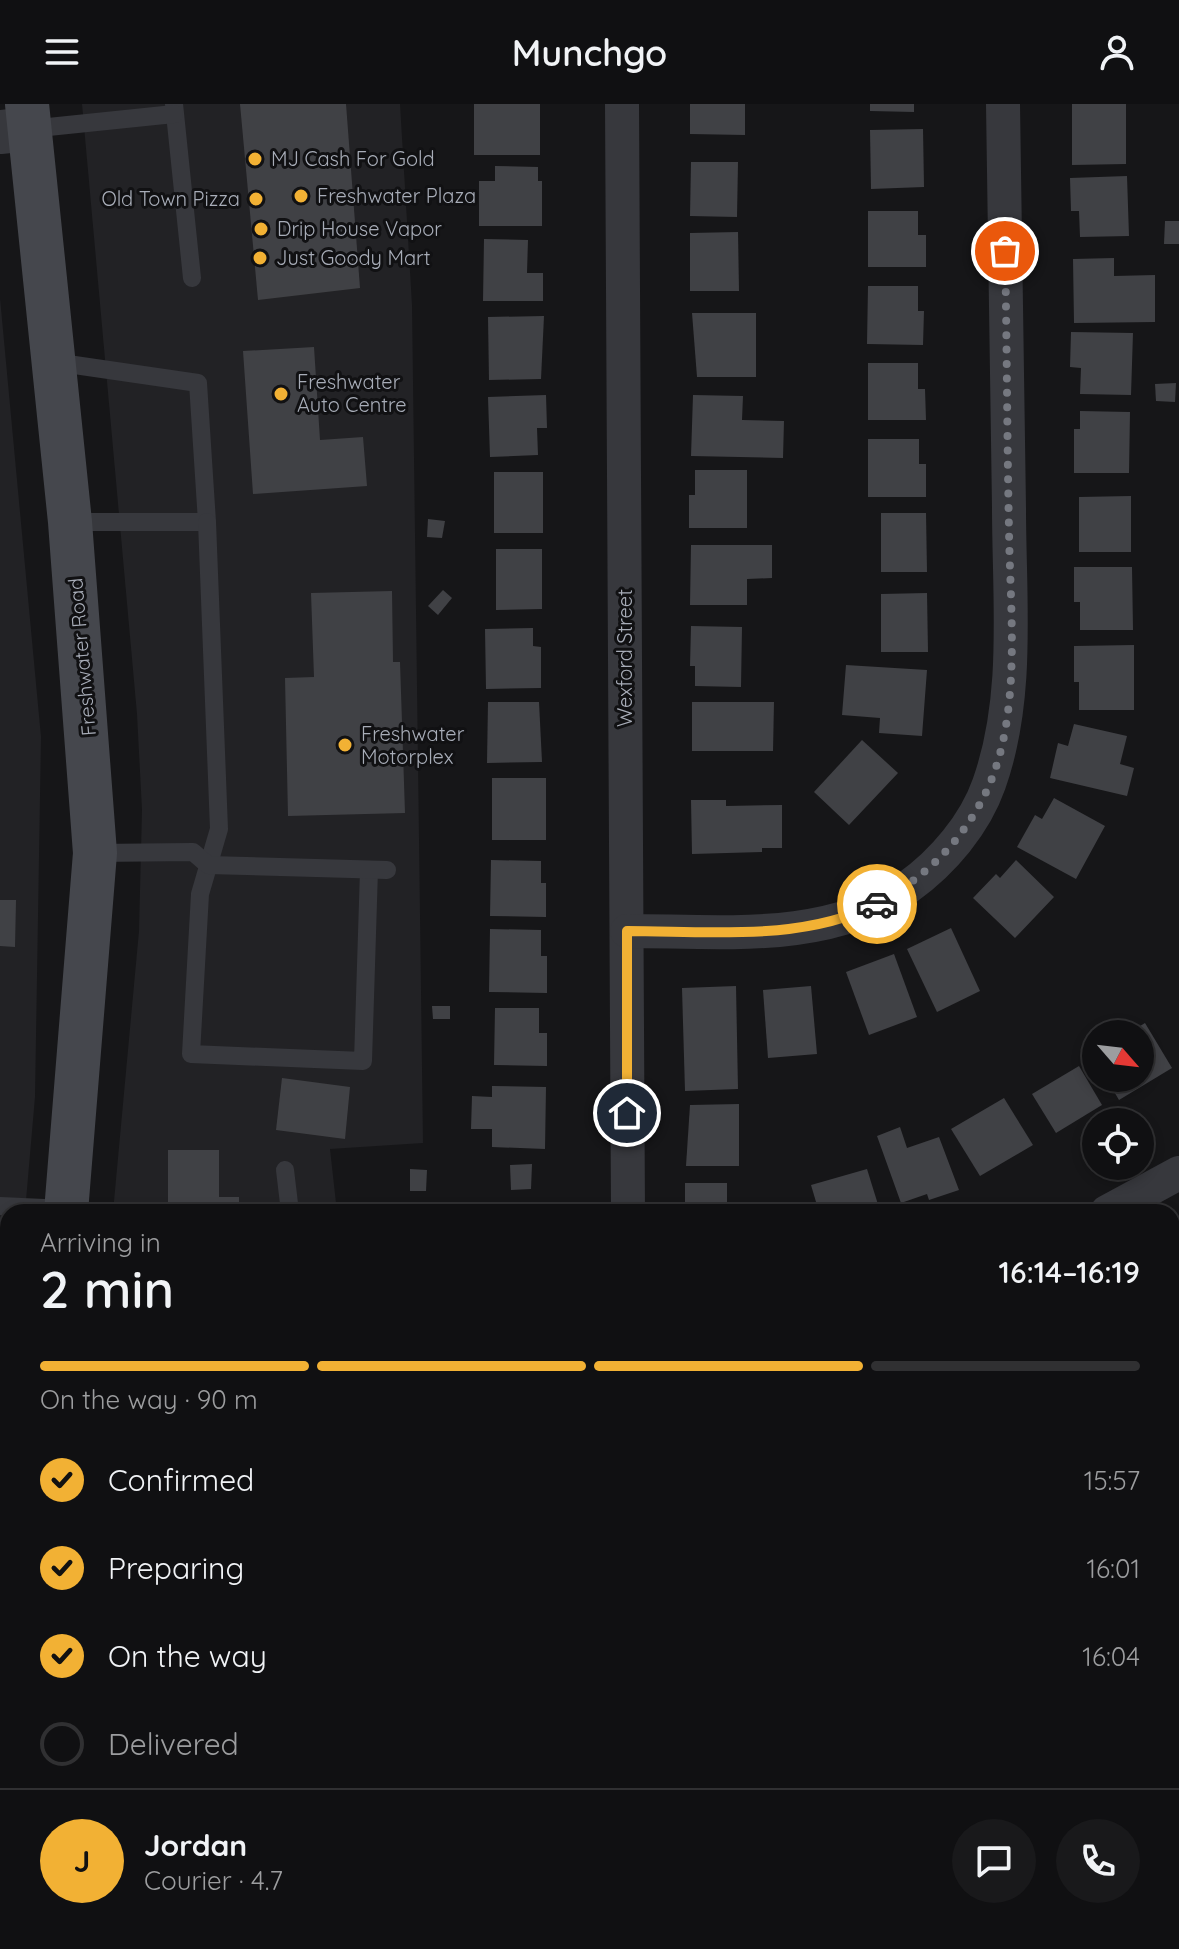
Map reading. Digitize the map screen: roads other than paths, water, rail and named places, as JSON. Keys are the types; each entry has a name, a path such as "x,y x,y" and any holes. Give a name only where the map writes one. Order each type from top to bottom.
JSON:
{"main road":[{"name":"Freshwater Road","path":"19,121 54,362 70,522 95,853 66,1204"}],"street":[{"name":"Wexford Street","path":"622,104 628,1204"},
{"path":"627,931 788,929 873,907 907,888 939,861 968,824 989,786 1002,741 1010,645 1003,104"},
{"path":"1122,1204 1179,1173"}],"lane":[{"path":"19,121 174,109 192,278"},
{"path":"54,362 198,383 207,522 219,829 208,865 200,894 191,1054 363,1061 378,870 208,865 193,852 95,853"},
{"path":"70,522 207,522"},
{"path":"285,1170 289,1204"}],"place":[{"name":"MJ Cash For Gold","path":"255,159"},
{"name":"Freshwater Plaza","path":"301,196"},
{"name":"Old Town Pizza","path":"256,199"},
{"name":"Drip House Vapor","path":"261,229"},
{"name":"Just Goody Mart","path":"260,258"},
{"name":"Freshwater Auto Centre","path":"281,394"},
{"name":"Freshwater Motorplex","path":"345,745"}]}
